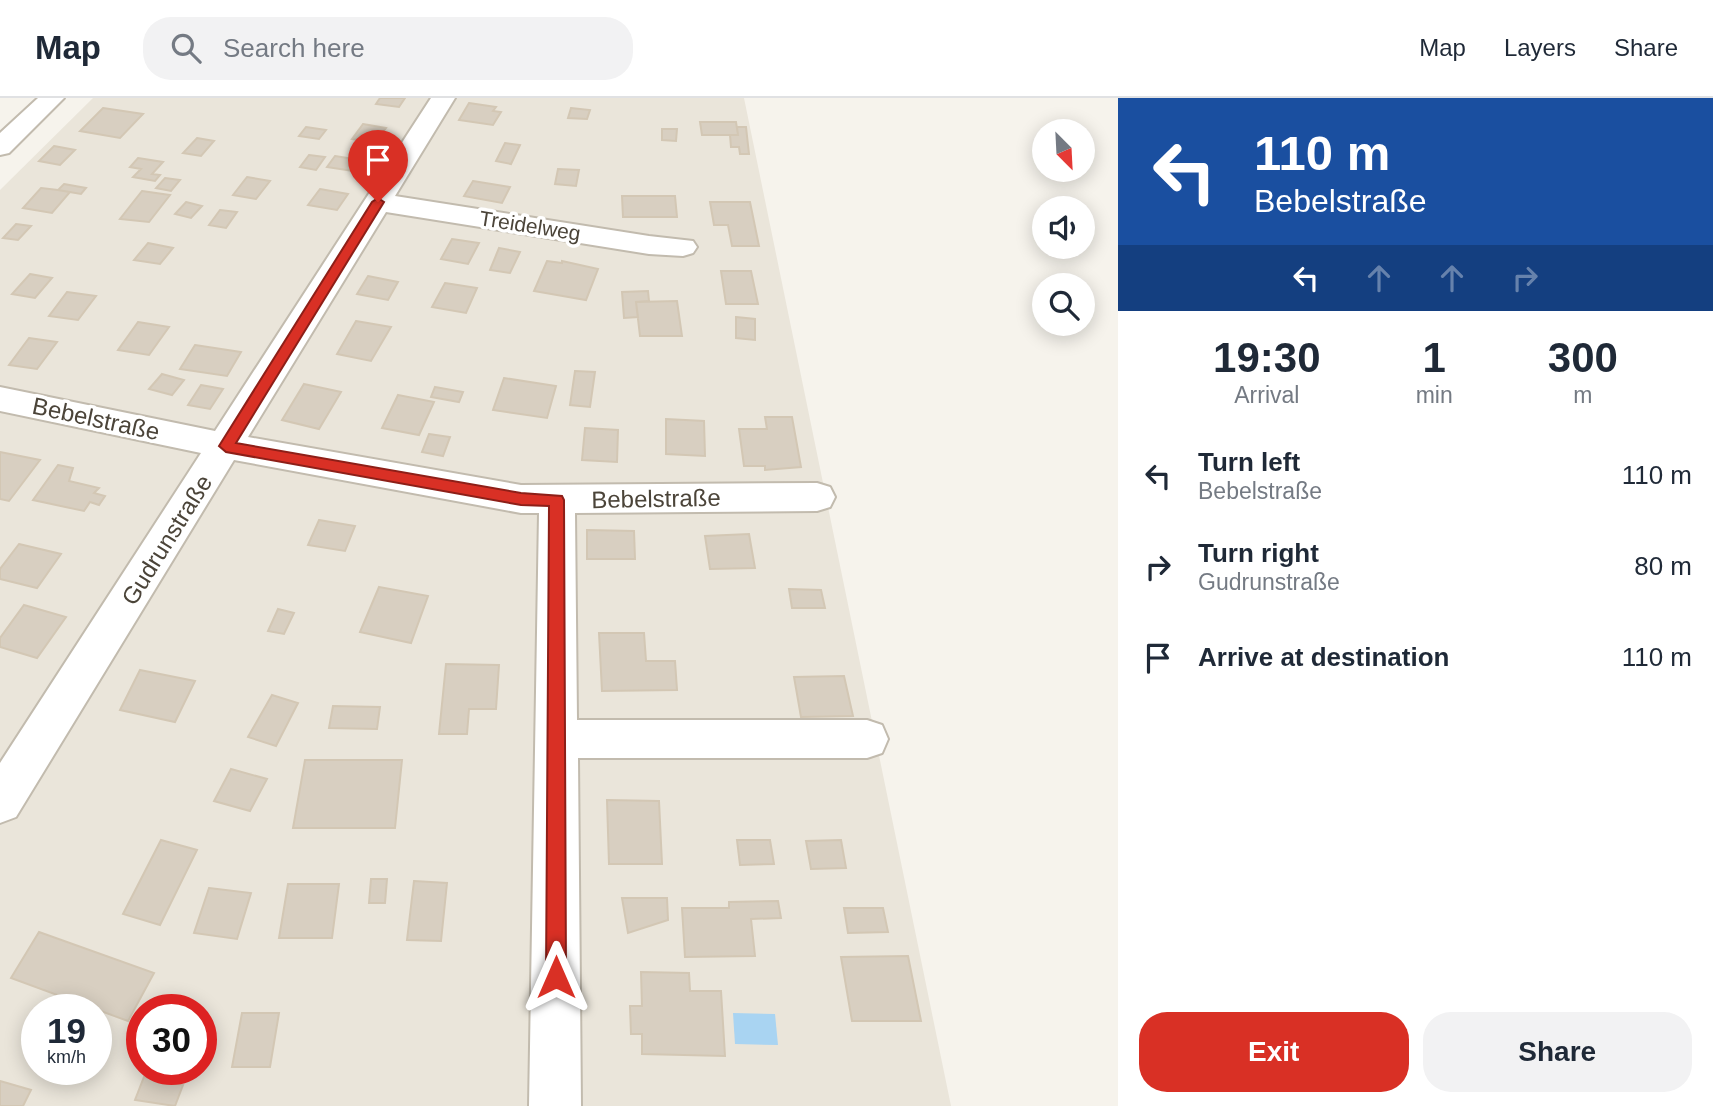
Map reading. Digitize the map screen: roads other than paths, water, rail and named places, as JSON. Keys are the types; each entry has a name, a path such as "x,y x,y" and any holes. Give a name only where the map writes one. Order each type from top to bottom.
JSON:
{"street":[{"path":"0,147 52,98"},
{"name":"Gudrunstraße","path":"0,802 443,98"},
{"name":"Treidelweg","path":"378,202 649,245 683,247"},
{"name":"Bebelstraße","path":"0,399 226,446 521,499 817,497"},
{"path":"555,1106 557,500"},
{"path":"556,739 867,739"}],"water":[{"path":"733,1013 775,1014 778,1045 735,1044"}]}
